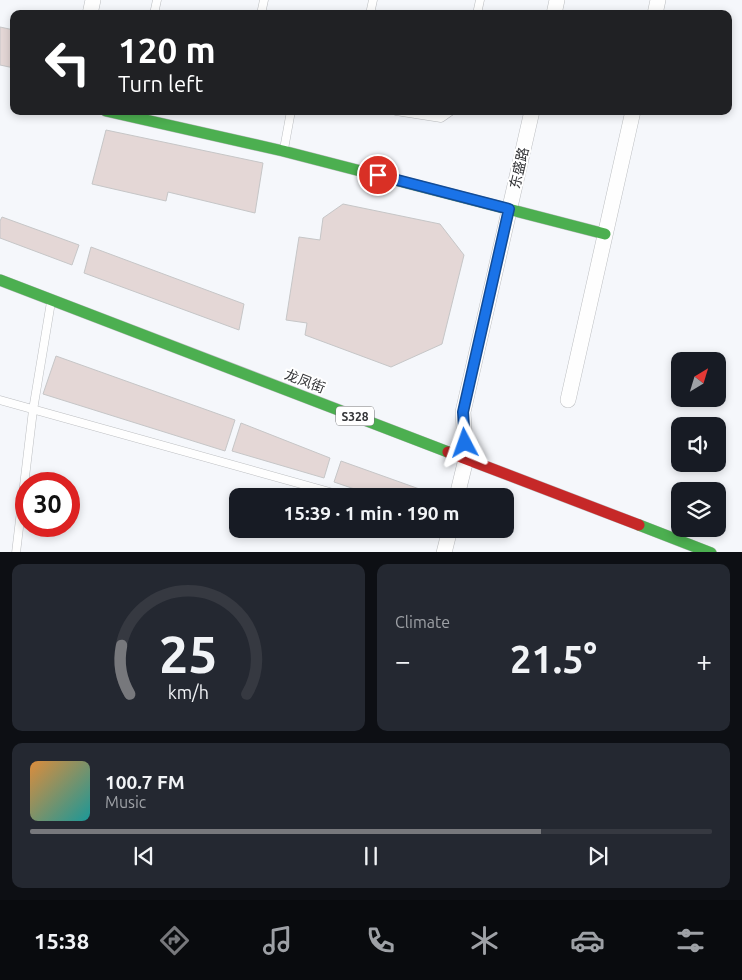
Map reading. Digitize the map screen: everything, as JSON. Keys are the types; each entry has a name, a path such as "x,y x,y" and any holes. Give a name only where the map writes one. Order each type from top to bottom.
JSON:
{"main road":[{"path":"124,115 283,151 605,234"},
{"name":"龙凤街","path":"0,280 711,552"}],"street":[{"name":"东盛路","path":"459,488 466,459 463,412 531,115"},
{"path":"568,400 632,115"},
{"path":"444,552 448,538"}],"lane":[{"path":"283,151 290,115"},
{"path":"422,115 441,118 445,115"},
{"path":"16,552 32,410 52,300"},
{"path":"0,400 315,488"}],"building":[{"path":"0,27 10,29 10,67 0,65"},
{"path":"106,130 263,163 255,213 168,192 166,201 92,184"},
{"path":"343,204 440,224 464,255 442,344 391,367 305,335 307,323 286,320 299,237 320,240 323,218"},
{"path":"2,217 79,245 72,265 0,238 0,221"},
{"path":"91,247 244,304 239,330 84,273"},
{"path":"56,356 235,420 225,451 43,394"},
{"path":"241,423 330,458 324,478 232,451"},
{"path":"341,461 417,488 352,488 334,482"}],"traffic: fast":[{"path":"124,115 283,151 605,234"},
{"path":"0,280 448,452"},
{"path":"639,525 708,552"}],"traffic: jam":[{"path":"448,452 639,525"}],"route":[{"path":"378,175 509,209 463,412 465,443"}]}
